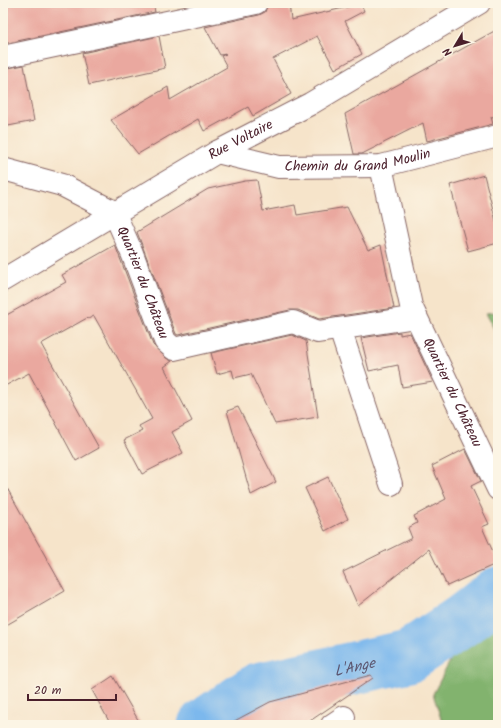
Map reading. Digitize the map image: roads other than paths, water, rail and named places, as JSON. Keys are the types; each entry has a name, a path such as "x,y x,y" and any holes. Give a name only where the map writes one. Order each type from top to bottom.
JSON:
{"street":[{"path":"3,57 256,3"},
{"name":"Rue Voltaire","path":"3,280 114,212 217,152 310,104 476,4"},
{"name":"Chemin du Grand Moulin","path":"217,152 279,167 381,166 498,136"},
{"name":"Quartier du Château","path":"381,166 411,306 498,489"},
{"path":"3,169 62,185 114,212"},
{"name":"Quartier du Château","path":"114,212 132,253 165,341 174,349 293,322 318,332 416,318"},
{"path":"340,329 391,484"}],"waterway":[{"name":"L'Ange","path":"204,725 258,689 409,656 463,620 498,593"}]}
